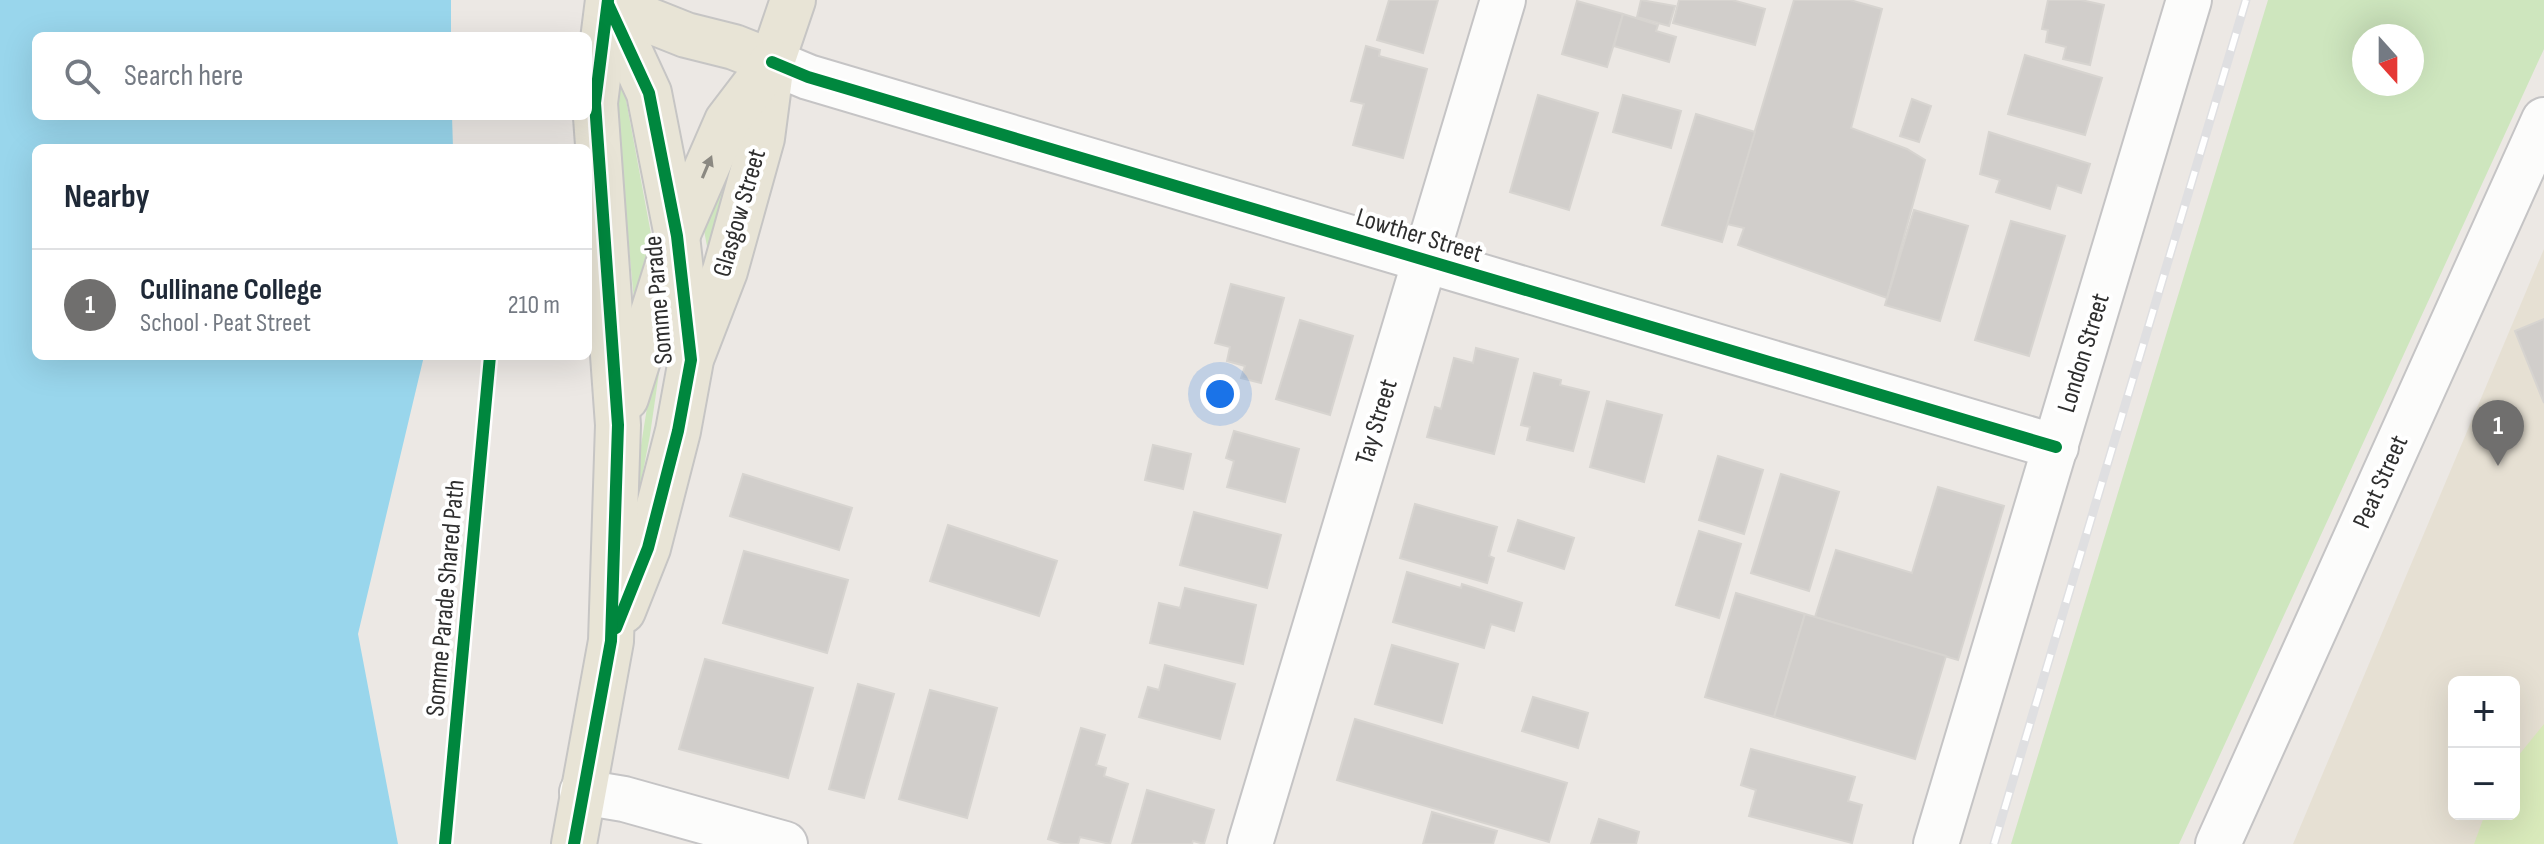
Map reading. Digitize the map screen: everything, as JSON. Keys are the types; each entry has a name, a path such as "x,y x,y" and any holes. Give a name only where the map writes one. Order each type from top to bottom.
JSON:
{"main road":[{"name":"Glasgow Street","path":"691,360 725,271 762,138 772,62 793,0"},
{"path":"608,2 686,35 734,47 772,62"},
{"name":"Somme Parade","path":"608,2 649,93 677,236 691,360 678,431 648,548 611,641"},
{"name":"Somme Parade","path":"574,844 611,641 618,425 595,103 608,2"},
{"name":"Glasgow Street","path":"618,425 677,236 727,121 772,62"}],"street":[{"name":"Tay Street","path":"1250,844 1503,0"},
{"name":"London Street","path":"1936,844 2189,0"},
{"name":"Lowther Street","path":"772,62 808,77 2056,447"},
{"name":"Peat Street","path":"2218,844 2544,120"},
{"path":"582,792 624,799 785,844"}],"shaded area":[{"path":"2544,249 2544,844 2293,844"}],"green space":[{"path":"2268,0 2544,0 2544,49 2179,844 2011,844"},
{"path":"618,57 654,250 647,259 651,261 635,311 611,59"},
{"path":"752,102 711,268 703,225"},
{"path":"656,351 662,352 650,435 629,546 625,546"},
{"path":"2544,724 2544,844 2474,844 2483,820 2520,820 2520,754"}],"water":[{"path":"0,0 451,0 451,32 32,32 32,120 452,120 453,144 32,144 32,360 423,360 358,634 398,844 0,844"}],"building":[{"path":"1389,0 1438,0 1423,53 1377,40"},
{"path":"1641,0 1675,6 1669,26 1637,17"},
{"path":"1679,0 1732,0 1765,9 1755,45 1673,23"},
{"path":"1794,0 1850,0 1882,9 1851,128 1907,149 1925,160 1887,298 1738,245 1744,228 1727,224"},
{"path":"2048,0 2081,0 2104,5 2090,65 2063,59 2066,47 2046,42 2048,30 2042,29"},
{"path":"1577,1 1623,14 1607,67 1562,54"},
{"path":"1623,14 1658,25 1656,31 1676,37 1669,62 1614,46"},
{"path":"1366,46 1380,50 1379,56 1427,69 1403,158 1353,145 1364,104 1351,101"},
{"path":"2025,55 2102,78 2085,135 2008,114"},
{"path":"1538,95 1598,113 1569,210 1510,192"},
{"path":"1623,95 1681,111 1671,148 1613,132"},
{"path":"1912,99 1931,106 1919,142 1900,136"},
{"path":"1696,114 1755,132 1722,242 1662,225"},
{"path":"1989,132 2090,164 2081,193 2057,185 2050,209 1996,192 2000,180 1980,174"},
{"path":"1914,210 1968,226 1940,321 1885,305"},
{"path":"2011,221 2065,236 2029,356 1975,340"},
{"path":"1231,284 1284,298 1261,383 1241,378 1245,366 1227,361 1230,347 1215,343"},
{"path":"2544,319 2544,403 2515,331"},
{"path":"1300,320 1353,336 1330,415 1276,399"},
{"path":"1476,348 1518,359 1494,454 1427,437 1435,407 1441,409 1454,358 1473,363"},
{"path":"1534,373 1561,380 1560,385 1589,392 1573,451 1527,440 1530,427 1521,425"},
{"path":"1607,401 1662,415 1644,482 1590,467"},
{"path":"1234,431 1299,449 1285,502 1227,487 1234,461 1226,458"},
{"path":"1153,445 1191,454 1183,489 1145,480"},
{"path":"1718,456 1763,470 1744,534 1699,520"},
{"path":"743,474 852,508 839,550 730,516"},
{"path":"1781,474 1839,492 1809,591 1751,573"},
{"path":"1938,487 2004,506 1958,660 1815,617 1836,550 1912,573"},
{"path":"1415,504 1497,527 1489,556 1494,558 1487,583 1400,558"},
{"path":"1194,512 1281,535 1267,588 1180,565"},
{"path":"1518,520 1574,538 1564,569 1508,551"},
{"path":"948,525 1057,561 1039,616 930,581"},
{"path":"1699,531 1741,544 1719,618 1676,605"},
{"path":"744,551 848,580 827,653 723,623"},
{"path":"1407,572 1461,588 1462,584 1522,603 1514,631 1491,624 1484,648 1393,622"},
{"path":"1185,588 1256,605 1243,664 1150,643 1159,603 1180,608"},
{"path":"1736,593 1805,614 1774,717 1705,697"},
{"path":"1805,614 1946,656 1915,759 1774,717"},
{"path":"1392,645 1458,664 1442,723 1375,704"},
{"path":"705,659 813,688 788,778 679,749"},
{"path":"1165,665 1235,684 1220,739 1139,717 1148,687 1159,690"},
{"path":"858,684 894,694 864,798 829,789"},
{"path":"930,690 997,708 967,818 899,799"},
{"path":"1533,697 1588,713 1578,748 1522,731"},
{"path":"1355,719 1567,783 1549,842 1337,780"},
{"path":"1081,728 1105,735 1096,765 1106,768 1104,776 1128,784 1110,844 1080,837 1078,844 1048,839"},
{"path":"1751,749 1855,777 1848,801 1862,805 1852,843 1749,816 1756,790 1741,785"},
{"path":"1147,790 1214,810 1204,844 1193,841 1192,844 1132,844"},
{"path":"1432,812 1497,831 1493,844 1423,844"},
{"path":"1599,819 1639,832 1636,844 1591,844"}],"railway":[{"path":"1994,844 2246,0"}],"cycle path":[{"path":"574,844 611,641 618,425 595,103 608,0"},
{"path":"608,4 649,93 677,236 691,360 678,431 648,548 616,628"},
{"path":"772,62 808,77 2056,447"},
{"name":"Somme Parade Shared Path","path":"445,844 490,360"}],"place":[{"name":"Cullinane College","path":"2498,466"}]}
